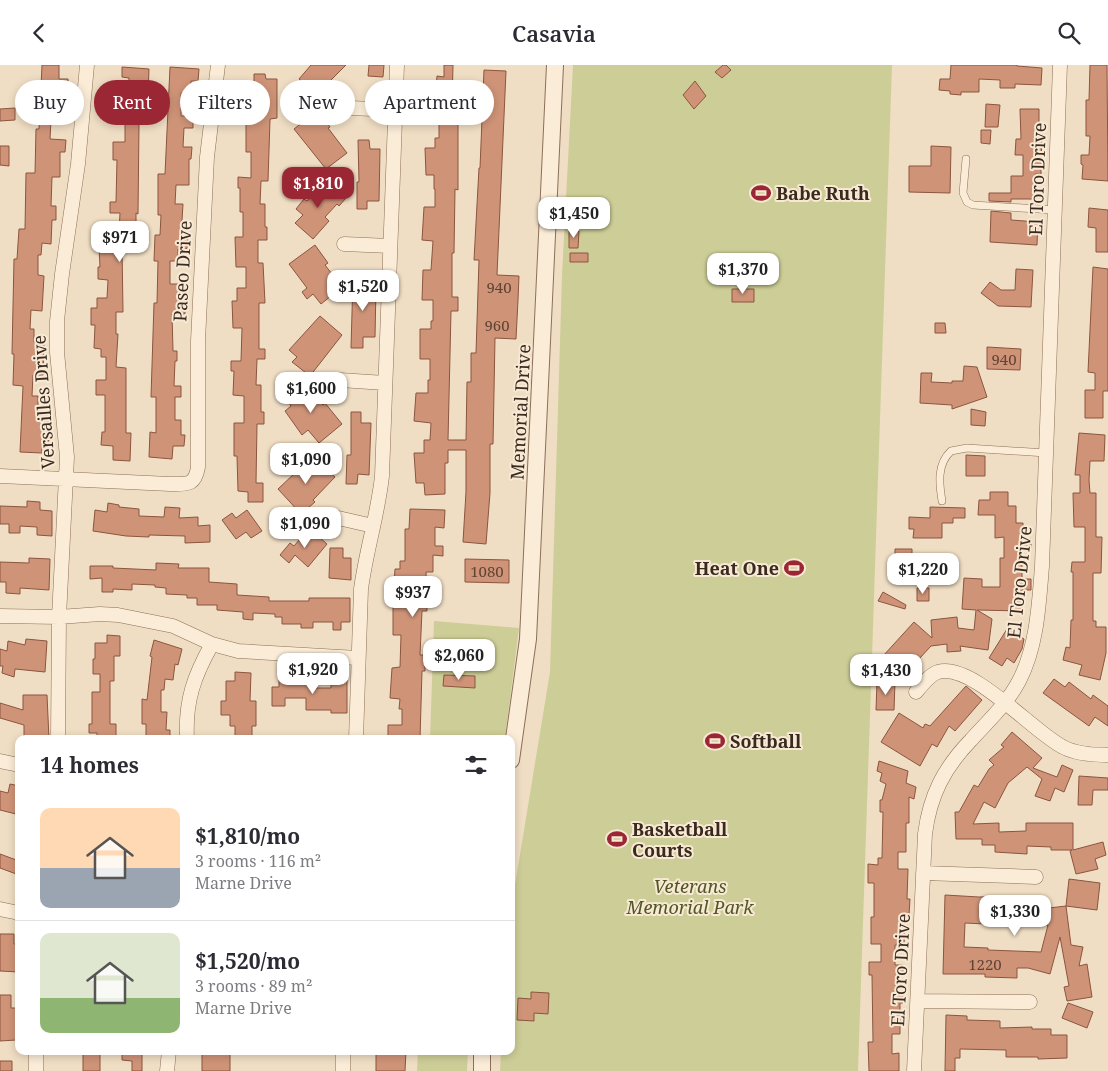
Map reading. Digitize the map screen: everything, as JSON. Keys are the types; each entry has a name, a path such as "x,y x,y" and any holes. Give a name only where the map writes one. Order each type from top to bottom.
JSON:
{"street":[{"name":"Versailles Drive","path":"58,735 59,617 67,457 57,353 57,321 78,164 87,65"},
{"name":"Paseo Drive","path":"66,479 182,485 194,479 198,467 198,341 206,157 218,65"},
{"path":"396,80 397,65"},
{"name":"Memorial Drive","path":"515,735 528,639 556,65"},
{"name":"El Toro Drive","path":"914,1071 927,819 936,788 954,760 1005,702 1019,682 1026,665 1036,625 1042,566 1047,453 1060,65"},
{"path":"356,735 361,589 364,567 380,499 382,476 394,125"},
{"path":"344,244 390,246"},
{"path":"340,380 385,383"},
{"path":"0,476 66,479"},
{"path":"334,517 373,527"},
{"path":"0,616 59,617 100,614 153,621 189,632 212,644 238,651 358,657"},
{"path":"187,735 187,706 190,692 212,644"},
{"path":"916,692 934,674 943,671 954,672 975,681 1005,702 1034,727 1064,747 1074,751 1108,755"},
{"path":"0,761 15,764"},
{"path":"923,873 1036,877"},
{"path":"0,909 15,912"},
{"path":"918,1001 1030,1002"},
{"path":"36,1055 36,1071"},
{"path":"167,1071 169,1055"},
{"path":"343,1071 344,1055"},
{"path":"482,1055 482,1071"}],"lane":[{"path":"966,159 964,193 967,202 973,205 1055,210"},
{"path":"942,501 940,475 942,463 952,451 967,448 1047,453"}],"green space":[{"name":"Veterans Memorial Park","path":"573,65 892,65 858,1071 500,1071 501,1055 515,1055 515,885 550,672 562,275"},
{"path":"434,621 519,628 506,735 430,735"},
{"path":"418,1055 468,1055 467,1071 417,1071"}],"building":[{"path":"42,65 59,65 59,79 68,80 41,80"},
{"path":"311,65 346,65 331,80 299,79"},
{"path":"369,65 384,65 383,77 368,76"},
{"path":"444,65 453,65 453,80 437,80 437,76 444,77"},
{"path":"723,65 726,65 731,70 722,78 715,72"},
{"path":"951,65 1017,65 1042,68 1041,85 1015,84 1015,88 1000,88 1000,80 979,79 979,92 961,92 961,95 950,94 950,91 939,90 940,79 950,79"},
{"path":"1090,65 1107,65 1108,181 1082,179 1083,165 1081,164 1081,155 1089,155 1090,136 1086,136 1086,100 1089,100"},
{"path":"122,67 149,69 149,80 129,80 129,78 122,77"},
{"path":"170,67 199,69 198,80 180,80 180,125 193,125 193,128 184,128 183,147 192,147 191,159 189,159 189,185 176,185 175,204 183,204 181,236 188,236 187,249 178,249 178,261 170,261 170,284 184,284 183,304 185,304 185,314 172,314 173,351 177,351 174,386 181,386 181,397 175,397 175,420 181,420 181,435 185,435 184,446 173,446 172,459 149,457 150,432 156,433 156,397 151,397 154,303 157,303 158,261 154,261 155,235 160,235 161,215 158,215 158,174 165,174 167,125 170,125"},
{"path":"484,70 506,71 497,275 519,276 518,300 516,339 495,338 493,444 490,444 490,493 486,544 463,542 466,450 448,450 448,463 445,463 445,494 425,495 424,483 416,483 414,453 424,453 424,440 430,440 431,423 414,421 416,393 428,393 428,380 430,380 430,359 420,359 420,329 431,329 431,321 433,321 433,300 422,300 423,270 431,270 433,241 422,240 424,207 435,207 434,175 426,175 425,148 435,148 435,138 439,138 439,125 458,125 458,190 455,189 452,297 458,297 458,311 451,311 448,440 466,440 467,382 471,382 471,353 476,353 479,260 474,260 482,125 494,125 494,80 484,80"},
{"path":"254,74 265,74 266,79 277,79 277,118 270,119 270,80 254,80"},
{"path":"695,81 706,96 694,109 683,95"},
{"path":"986,104 1000,105 998,127 985,127"},
{"path":"15,108 15,120 0,121 0,109"},
{"path":"1020,109 1039,109 1039,123 1042,123 1041,174 1035,174 1035,199 1011,199 1011,202 989,201 989,193 1011,193 1011,176 1023,176 1023,155 1015,155 1016,139 1021,139"},
{"path":"39,125 51,125 50,139 66,140 65,152 60,152 60,177 52,177 51,206 56,206 56,220 52,220 51,244 42,243 41,255 38,255 38,275 44,276 42,311 31,310 30,329 34,329 34,342 44,342 43,375 33,375 32,396 38,396 38,411 48,411 49,441 42,441 42,453 20,452 23,386 13,385 14,354 12,354 14,259 17,259 19,229 25,229 26,173 35,173 36,129 39,129"},
{"path":"125,125 139,125 138,214 136,213 136,225 132,225 132,247 122,248 123,312 116,312 116,334 118,334 116,367 126,368 126,433 131,433 130,461 113,460 113,446 101,445 102,432 105,432 105,395 96,395 96,380 106,380 106,357 101,357 101,349 94,348 95,325 91,325 91,308 97,308 97,298 107,298 108,280 98,279 98,267 100,267 99,247 109,247 109,234 119,233 120,213 110,213 110,202 116,202 117,160 113,160 113,142 125,142"},
{"path":"246,125 270,125 268,181 261,181 260,204 265,204 267,240 258,240 258,263 263,263 265,303 259,303 259,349 265,349 265,359 257,359 256,385 261,385 261,412 264,412 264,424 257,424 256,483 263,483 263,502 248,502 248,492 238,491 237,456 234,456 234,423 244,423 244,396 233,395 234,371 231,371 231,361 241,361 242,328 233,328 232,301 237,301 237,288 246,288 246,267 236,267 235,237 243,237 243,212 240,212 238,177 251,178 251,152 246,152"},
{"path":"299,125 329,125 330,127 328,128 347,153 326,169 294,129"},
{"path":"981,130 991,130 990,144 981,143"},
{"path":"358,140 369,140 370,149 380,149 379,201 367,201 367,209 357,209 357,182 359,182"},
{"path":"0,146 9,146 9,166 0,165"},
{"path":"931,146 951,147 950,193 909,192 909,166 931,166"},
{"path":"324,180 346,198 339,206 337,204 325,217 329,221 313,239 295,223 303,215 296,209 304,199 307,201"},
{"path":"1089,208 1108,210 1108,252 1096,252 1096,228 1088,227"},
{"path":"991,211 1011,213 1011,220 1038,222 1037,245 990,242"},
{"path":"569,231 579,231 578,248 569,248"},
{"path":"315,245 328,263 325,265 342,287 321,304 313,294 307,299 302,292 307,288 289,264"},
{"path":"570,253 588,253 588,262 570,262"},
{"path":"1093,267 1108,269 1108,391 1103,391 1103,418 1085,418 1085,390 1095,390 1095,373 1088,372"},
{"path":"1016,269 1033,270 1031,307 998,306 981,293 990,282 1001,290 1015,290"},
{"path":"353,278 366,278 366,286 376,287 375,337 363,337 363,348 351,348"},
{"path":"732,289 754,289 754,302 732,302"},
{"path":"320,316 342,335 310,376 292,362 297,357 289,350"},
{"path":"935,323 945,323 946,333 935,333"},
{"path":"987,347 1021,349 1020,370 987,369"},
{"path":"964,366 977,367 987,397 952,409 952,405 920,403 921,373 932,373 931,382 952,383 952,381 963,381"},
{"path":"307,382 323,405 325,403 342,424 319,443 308,430 302,435 285,411 291,406 285,397"},
{"path":"971,409 986,412 985,426 971,425"},
{"path":"351,412 361,412 361,423 371,423 369,475 358,474 357,484 346,484 347,455 351,455"},
{"path":"1079,433 1105,435 1104,461 1090,461 1089,480 1090,493 1096,493 1096,537 1102,537 1101,573 1093,573 1093,621 1096,621 1096,627 1106,627 1106,653 1100,680 1079,675 1082,665 1063,660 1066,647 1070,648 1071,620 1073,620 1072,562 1085,562 1085,527 1074,527 1073,493 1080,493 1080,475 1075,475"},
{"path":"966,455 985,456 985,476 966,476"},
{"path":"306,459 315,468 319,463 335,477 313,500 315,502 301,514 278,489 296,472"},
{"path":"990,492 1008,492 1008,506 1016,506 1016,523 1023,523 1023,539 1031,539 1031,548 1022,548 1022,579 1031,579 1031,590 1022,590 1022,611 977,610 992,619 988,650 960,646 961,651 947,652 947,644 931,646 919,659 913,654 897,680 879,669 886,658 883,656 914,622 932,638 931,620 957,617 958,628 974,630 976,610 962,609 964,578 982,579 982,587 1000,587 1000,558 1004,558 1004,537 995,538 995,515 978,515 979,500 990,500"},
{"path":"27,501 40,502 40,510 52,511 52,536 37,535 37,527 20,526 20,533 9,533 9,524 0,524 0,506 27,507"},
{"path":"108,503 119,505 119,507 139,509 139,516 164,517 165,507 180,508 179,518 198,517 198,526 210,525 210,542 185,543 185,536 126,536 93,531 95,510 107,512"},
{"path":"930,507 965,508 965,518 953,518 953,523 942,523 942,538 913,538 914,529 909,529 909,517 930,518"},
{"path":"410,509 445,510 444,528 435,527 435,546 443,546 443,556 433,555 433,572 426,572 427,611 422,611 420,655 425,655 425,671 422,671 420,735 388,735 388,725 402,725 402,709 399,709 400,699 390,698 392,668 400,667 401,635 393,635 393,605 402,605 402,584 394,584 395,569 400,569 400,561 405,561 405,529 409,529"},
{"path":"247,510 262,531 251,538 246,532 236,539 222,520 232,513 236,518"},
{"path":"307,531 317,539 319,537 327,544 308,567 295,555 289,563 280,555 290,543 294,546"},
{"path":"330,548 343,548 343,558 351,558 351,580 329,578"},
{"path":"895,549 912,549 912,557 895,557"},
{"path":"29,558 50,559 49,590 20,588 20,594 6,593 6,582 0,582 0,562 29,563"},
{"path":"465,559 509,560 509,583 465,582"},
{"path":"156,563 179,564 178,568 209,568 209,582 237,584 237,595 269,597 269,601 309,601 309,598 350,598 350,622 341,622 341,630 333,630 333,622 313,622 313,628 301,628 301,624 282,624 282,617 275,617 275,614 253,613 253,620 243,619 243,612 217,610 217,605 197,605 197,598 187,598 187,595 166,594 166,588 155,587 155,585 132,584 132,590 113,589 113,592 102,592 102,578 90,579 90,566 156,570"},
{"path":"917,588 929,588 929,601 917,601"},
{"path":"883,592 906,605 905,609 878,601"},
{"path":"1007,629 1024,639 1022,649 1014,663 1007,658 1002,666 989,658"},
{"path":"107,635 120,636 120,656 114,656 114,681 110,681 110,724 116,724 116,735 97,735 97,733 89,733 89,724 92,724 92,692 100,692 100,674 93,674 93,659 95,659 95,643 107,643"},
{"path":"26,639 47,641 45,672 15,669 14,677 2,673 3,666 0,666 0,649 7,651 8,641 25,645"},
{"path":"154,640 182,649 178,665 175,664 173,680 165,679 164,690 161,690 161,712 167,712 166,730 170,730 170,735 146,735 146,724 142,724 142,699 147,700 152,657 150,656"},
{"path":"235,672 251,673 250,701 256,701 256,726 252,726 252,735 235,735 235,726 230,726 230,715 221,715 221,701 226,701 226,681 235,681"},
{"path":"444,675 475,676 475,688 443,686"},
{"path":"310,678 310,688 331,688 331,679 347,680 347,713 331,713 331,710 306,710 306,698 285,698 285,706 272,706 272,687 279,687 279,679"},
{"path":"1054,679 1065,687 1069,682 1091,699 1093,695 1108,706 1108,726 1095,717 1089,726 1043,693"},
{"path":"877,682 895,682 894,710 876,710"},
{"path":"966,686 982,700 955,731 949,726 937,747 932,744 920,766 881,742 899,713 923,728 925,724 930,726"},
{"path":"23,695 47,695 49,735 24,735 24,725 0,718 0,703 23,710"},
{"path":"1012,732 1042,758 1033,768 1057,777 1062,765 1073,770 1064,792 1055,788 1050,801 1035,796 1042,779 1027,767 1008,783 995,808 984,802 973,824 999,823 999,832 1026,831 1026,823 1073,823 1073,850 1103,842 1106,855 1095,859 1098,869 1076,874 1070,851 1072,850 1051,850 1051,847 1027,846 1027,854 995,852 995,845 982,845 982,839 956,839 955,812 959,812 974,785 978,787 989,769 994,765 989,760 1004,747 1001,745"},
{"path":"879,761 908,771 906,783 916,787 914,799 909,797 909,823 906,823 906,852 898,852 898,869 908,869 907,899 910,899 909,915 905,915 904,945 895,945 895,965 903,965 903,975 896,975 896,993 904,993 904,1003 900,1003 900,1034 892,1034 892,1054 899,1053 899,1071 869,1071 868,1042 873,1042 872,975 869,975 869,962 881,962 881,944 871,944 871,917 874,917 874,883 868,883 868,864 878,865 878,858 882,858 883,812 880,812 880,800 882,800 886,784 880,781 882,773 877,771"},
{"path":"1079,776 1108,778 1108,790 1093,790 1092,805 1078,805"},
{"path":"10,784 15,785 15,814 0,810 0,791 8,793"},
{"path":"0,854 15,860 15,874 0,868"},
{"path":"1069,879 1100,883 1097,910 1066,906"},
{"path":"945,895 979,897 1018,896 1018,909 1039,909 1038,905 1048,903 1049,908 1066,906 1071,945 1083,947 1079,966 1087,964 1092,997 1067,1001 1064,987 1069,986 1060,937 1050,974 1028,968 1017,968 1017,978 985,977 985,974 943,974","holes":["965,923 1048,925 1041,952 964,947"]},
{"path":"0,934 14,934 15,972 0,971"},
{"path":"531,992 549,993 548,1014 534,1013 534,1021 517,1020 518,998 531,999"},
{"path":"0,995 11,995 11,1008 15,1008 15,1040 0,1041"},
{"path":"1068,1003 1093,1012 1087,1028 1062,1018"},
{"path":"946,1015 967,1016 967,1020 1000,1021 1000,1028 1032,1027 1032,1029 1051,1029 1051,1035 1067,1035 1067,1058 1006,1057 1006,1050 960,1049 960,1058 955,1058 955,1071 945,1071"},
{"path":"83,1055 100,1055 100,1071 83,1071"},
{"path":"122,1055 142,1055 142,1071 132,1071 132,1061 122,1060"},
{"path":"202,1055 230,1055 230,1071 202,1071"},
{"path":"376,1055 406,1055 405,1071 376,1071"},
{"path":"0,1061 12,1061 12,1071 0,1071"}],"place":[{"name":"Babe Ruth","path":"761,193"},
{"name":"Heat One","path":"794,568"},
{"name":"Softball","path":"715,741"},
{"name":"Basketball Courts","path":"617,839"}]}
